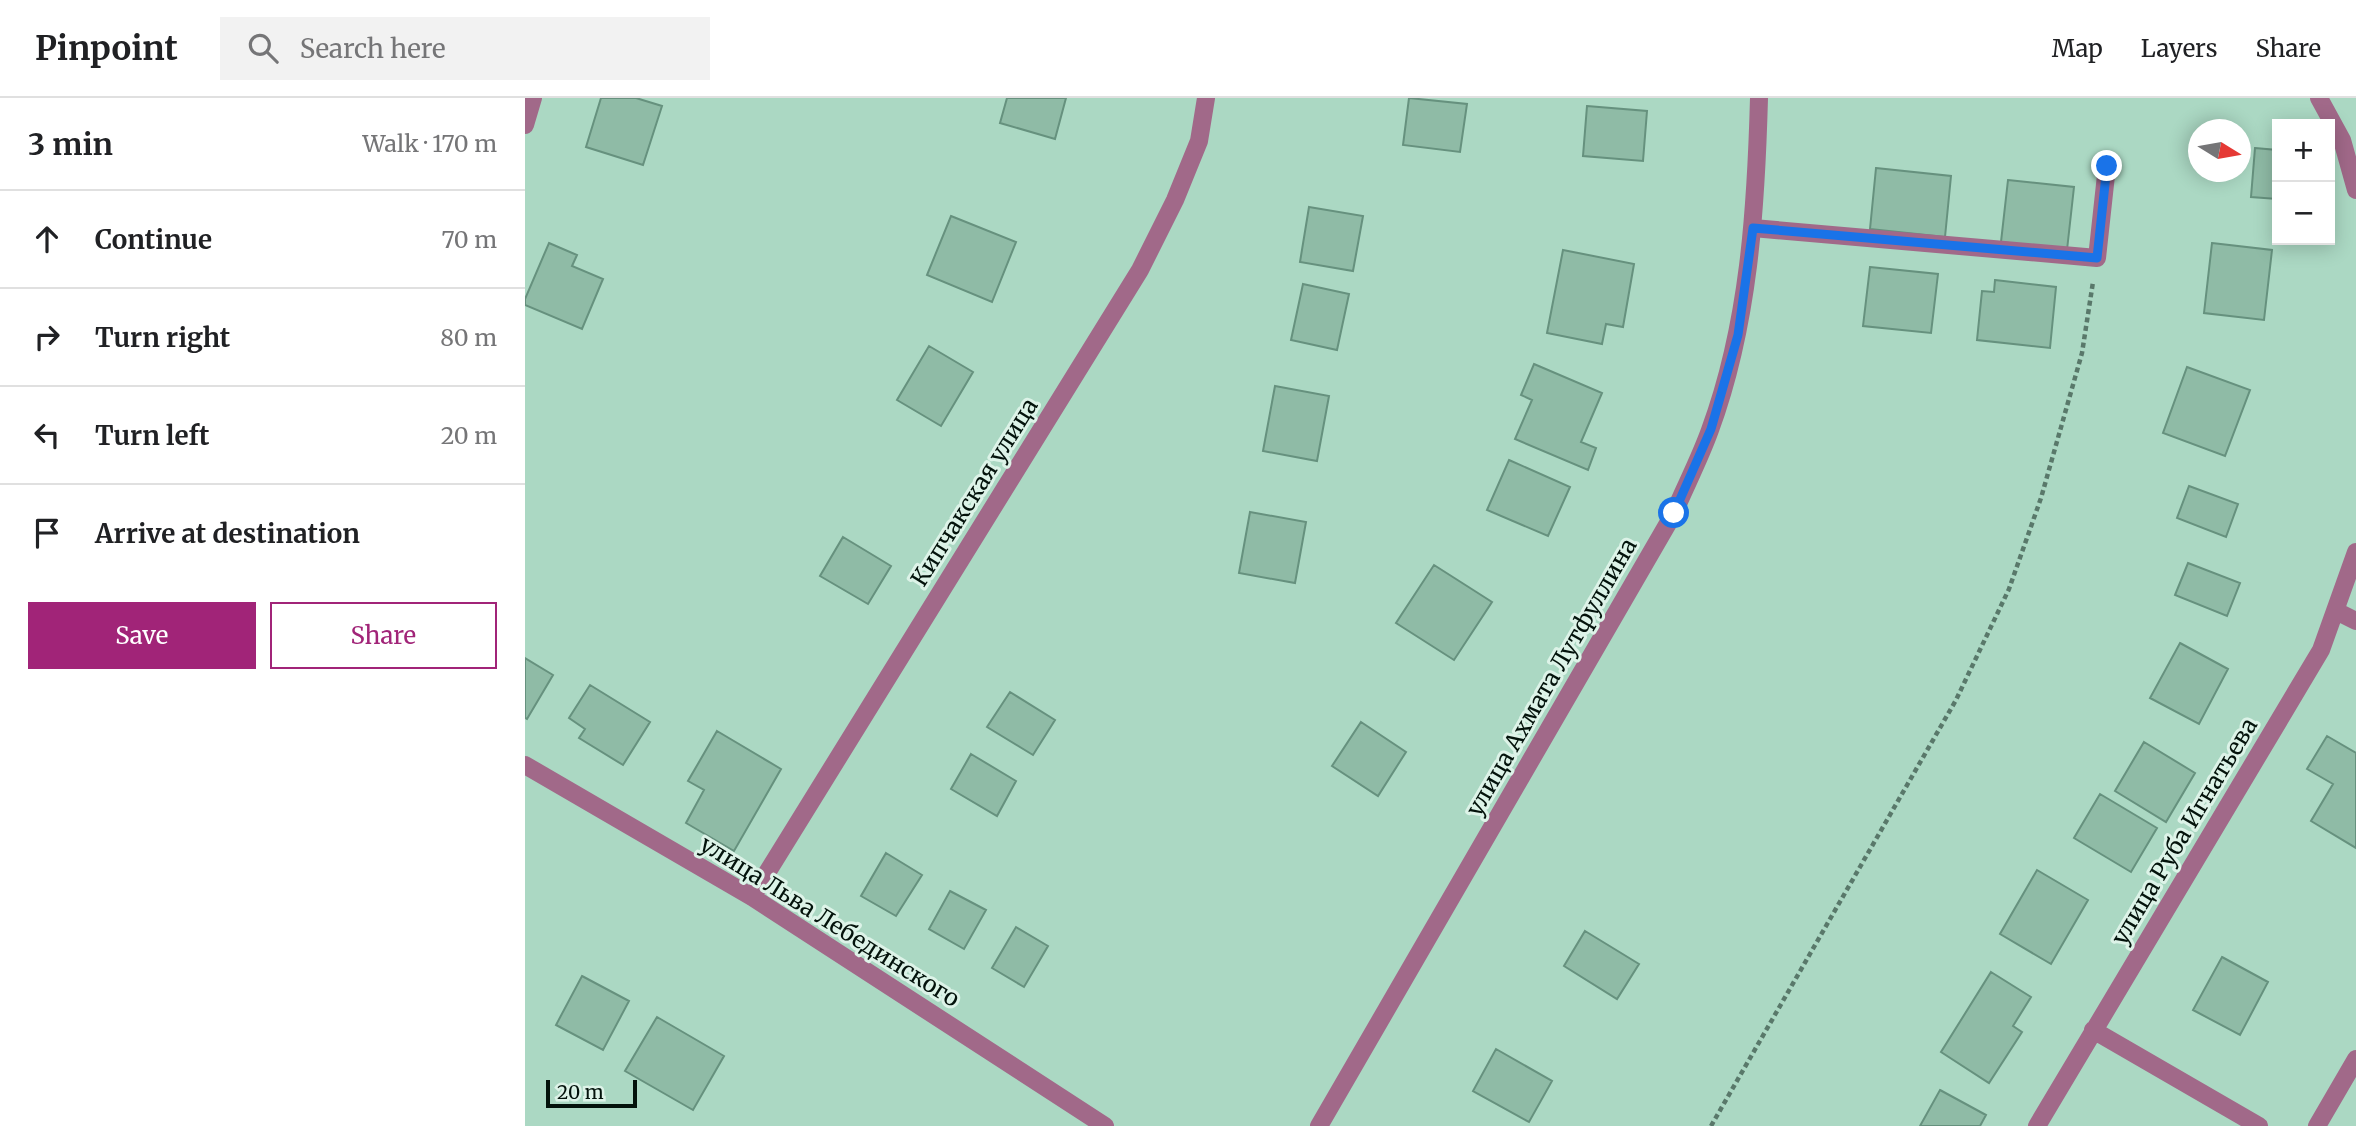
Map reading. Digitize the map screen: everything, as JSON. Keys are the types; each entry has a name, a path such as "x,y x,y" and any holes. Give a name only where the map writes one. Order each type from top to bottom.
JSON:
{"street":[{"path":"525,125 534,98"},
{"name":"Кипчакская улица","path":"752,897 1140,270 1175,201 1199,141 1206,98"},
{"name":"улица Ахмата Лутфуллина","path":"1319,1126 1674,513 1711,429 1738,335 1753,228 1759,98"},
{"path":"2319,98 2342,140 2356,190"},
{"path":"1753,228 2097,258 2107,166"},
{"name":"улица Руба Игнатьева","path":"2037,1126 2321,650 2356,552"},
{"path":"2336,611 2356,621"},
{"name":"улица Льва Лебединского","path":"525,765 752,897 1105,1126"},
{"path":"2093,1030 2259,1126"},
{"path":"2317,1126 2356,1059"}],"path":[{"path":"1711,1126 1956,700 2009,589 2041,498 2082,353 2097,258"}],"building":[{"path":"601,98 636,98 662,106 643,165 586,147"},
{"path":"1007,98 1066,98 1055,139 1000,123"},
{"path":"1409,98 1467,104 1460,152 1403,145"},
{"path":"1587,106 1647,111 1643,161 1583,156"},
{"path":"2255,148 2272,150 2272,199 2251,197"},
{"path":"1876,168 1951,176 1945,237 1870,229"},
{"path":"2008,180 2074,187 2067,250 2001,242"},
{"path":"1309,207 1363,216 1353,271 1300,262"},
{"path":"951,216 1016,242 992,302 927,275"},
{"path":"549,243 577,255 572,266 603,279 582,329 525,305 525,299"},
{"path":"2212,243 2272,250 2264,320 2204,313"},
{"path":"1563,250 1634,264 1623,327 1606,324 1602,344 1547,333"},
{"path":"1870,267 1938,274 1931,333 1863,326"},
{"path":"1995,280 2056,287 2050,348 1977,340 1982,291 1994,292"},
{"path":"1303,284 1349,294 1337,350 1291,340"},
{"path":"929,346 973,372 941,426 897,400"},
{"path":"1534,364 1602,393 1581,442 1596,448 1588,470 1515,439 1532,400 1521,395"},
{"path":"2187,367 2250,390 2225,456 2163,433"},
{"path":"1275,386 1329,396 1317,461 1263,451"},
{"path":"1509,460 1570,487 1548,536 1487,510"},
{"path":"2189,486 2238,504 2226,537 2177,518"},
{"path":"1250,512 1306,522 1295,583 1239,573"},
{"path":"843,537 891,566 868,604 820,576"},
{"path":"2188,563 2240,583 2227,616 2175,595"},
{"path":"1434,565 1492,602 1454,660 1396,623"},
{"path":"2180,643 2228,669 2199,724 2150,698"},
{"path":"525,658 553,675 527,719 525,718"},
{"path":"590,685 650,722 623,765 579,738 585,729 569,718"},
{"path":"1010,692 1055,720 1033,755 987,727"},
{"path":"1361,722 1406,752 1378,796 1332,766"},
{"path":"717,731 781,769 734,851 686,823 704,790 688,781"},
{"path":"2327,736 2356,753 2356,848 2311,821 2333,784 2307,769"},
{"path":"2144,742 2195,773 2166,822 2115,791"},
{"path":"971,754 1016,781 997,816 951,789"},
{"path":"2100,794 2157,828 2131,872 2074,838"},
{"path":"886,853 922,875 896,916 861,896"},
{"path":"2037,870 2088,900 2051,964 2000,934"},
{"path":"950,891 986,910 964,949 929,929"},
{"path":"1016,927 1048,946 1024,987 992,968"},
{"path":"1585,931 1639,964 1617,999 1564,966"},
{"path":"2222,957 2268,982 2240,1035 2193,1010"},
{"path":"1991,972 2031,997 2013,1026 2022,1032 1989,1083 1941,1052"},
{"path":"582,976 629,1001 603,1050 556,1025"},
{"path":"657,1017 724,1056 693,1110 625,1071"},
{"path":"1496,1049 1552,1081 1529,1122 1473,1091"},
{"path":"1940,1090 1986,1115 1980,1126 1920,1126"}],"route":[{"path":"1674,513 1711,429 1738,335 1753,228 2097,258 2107,166"}]}
